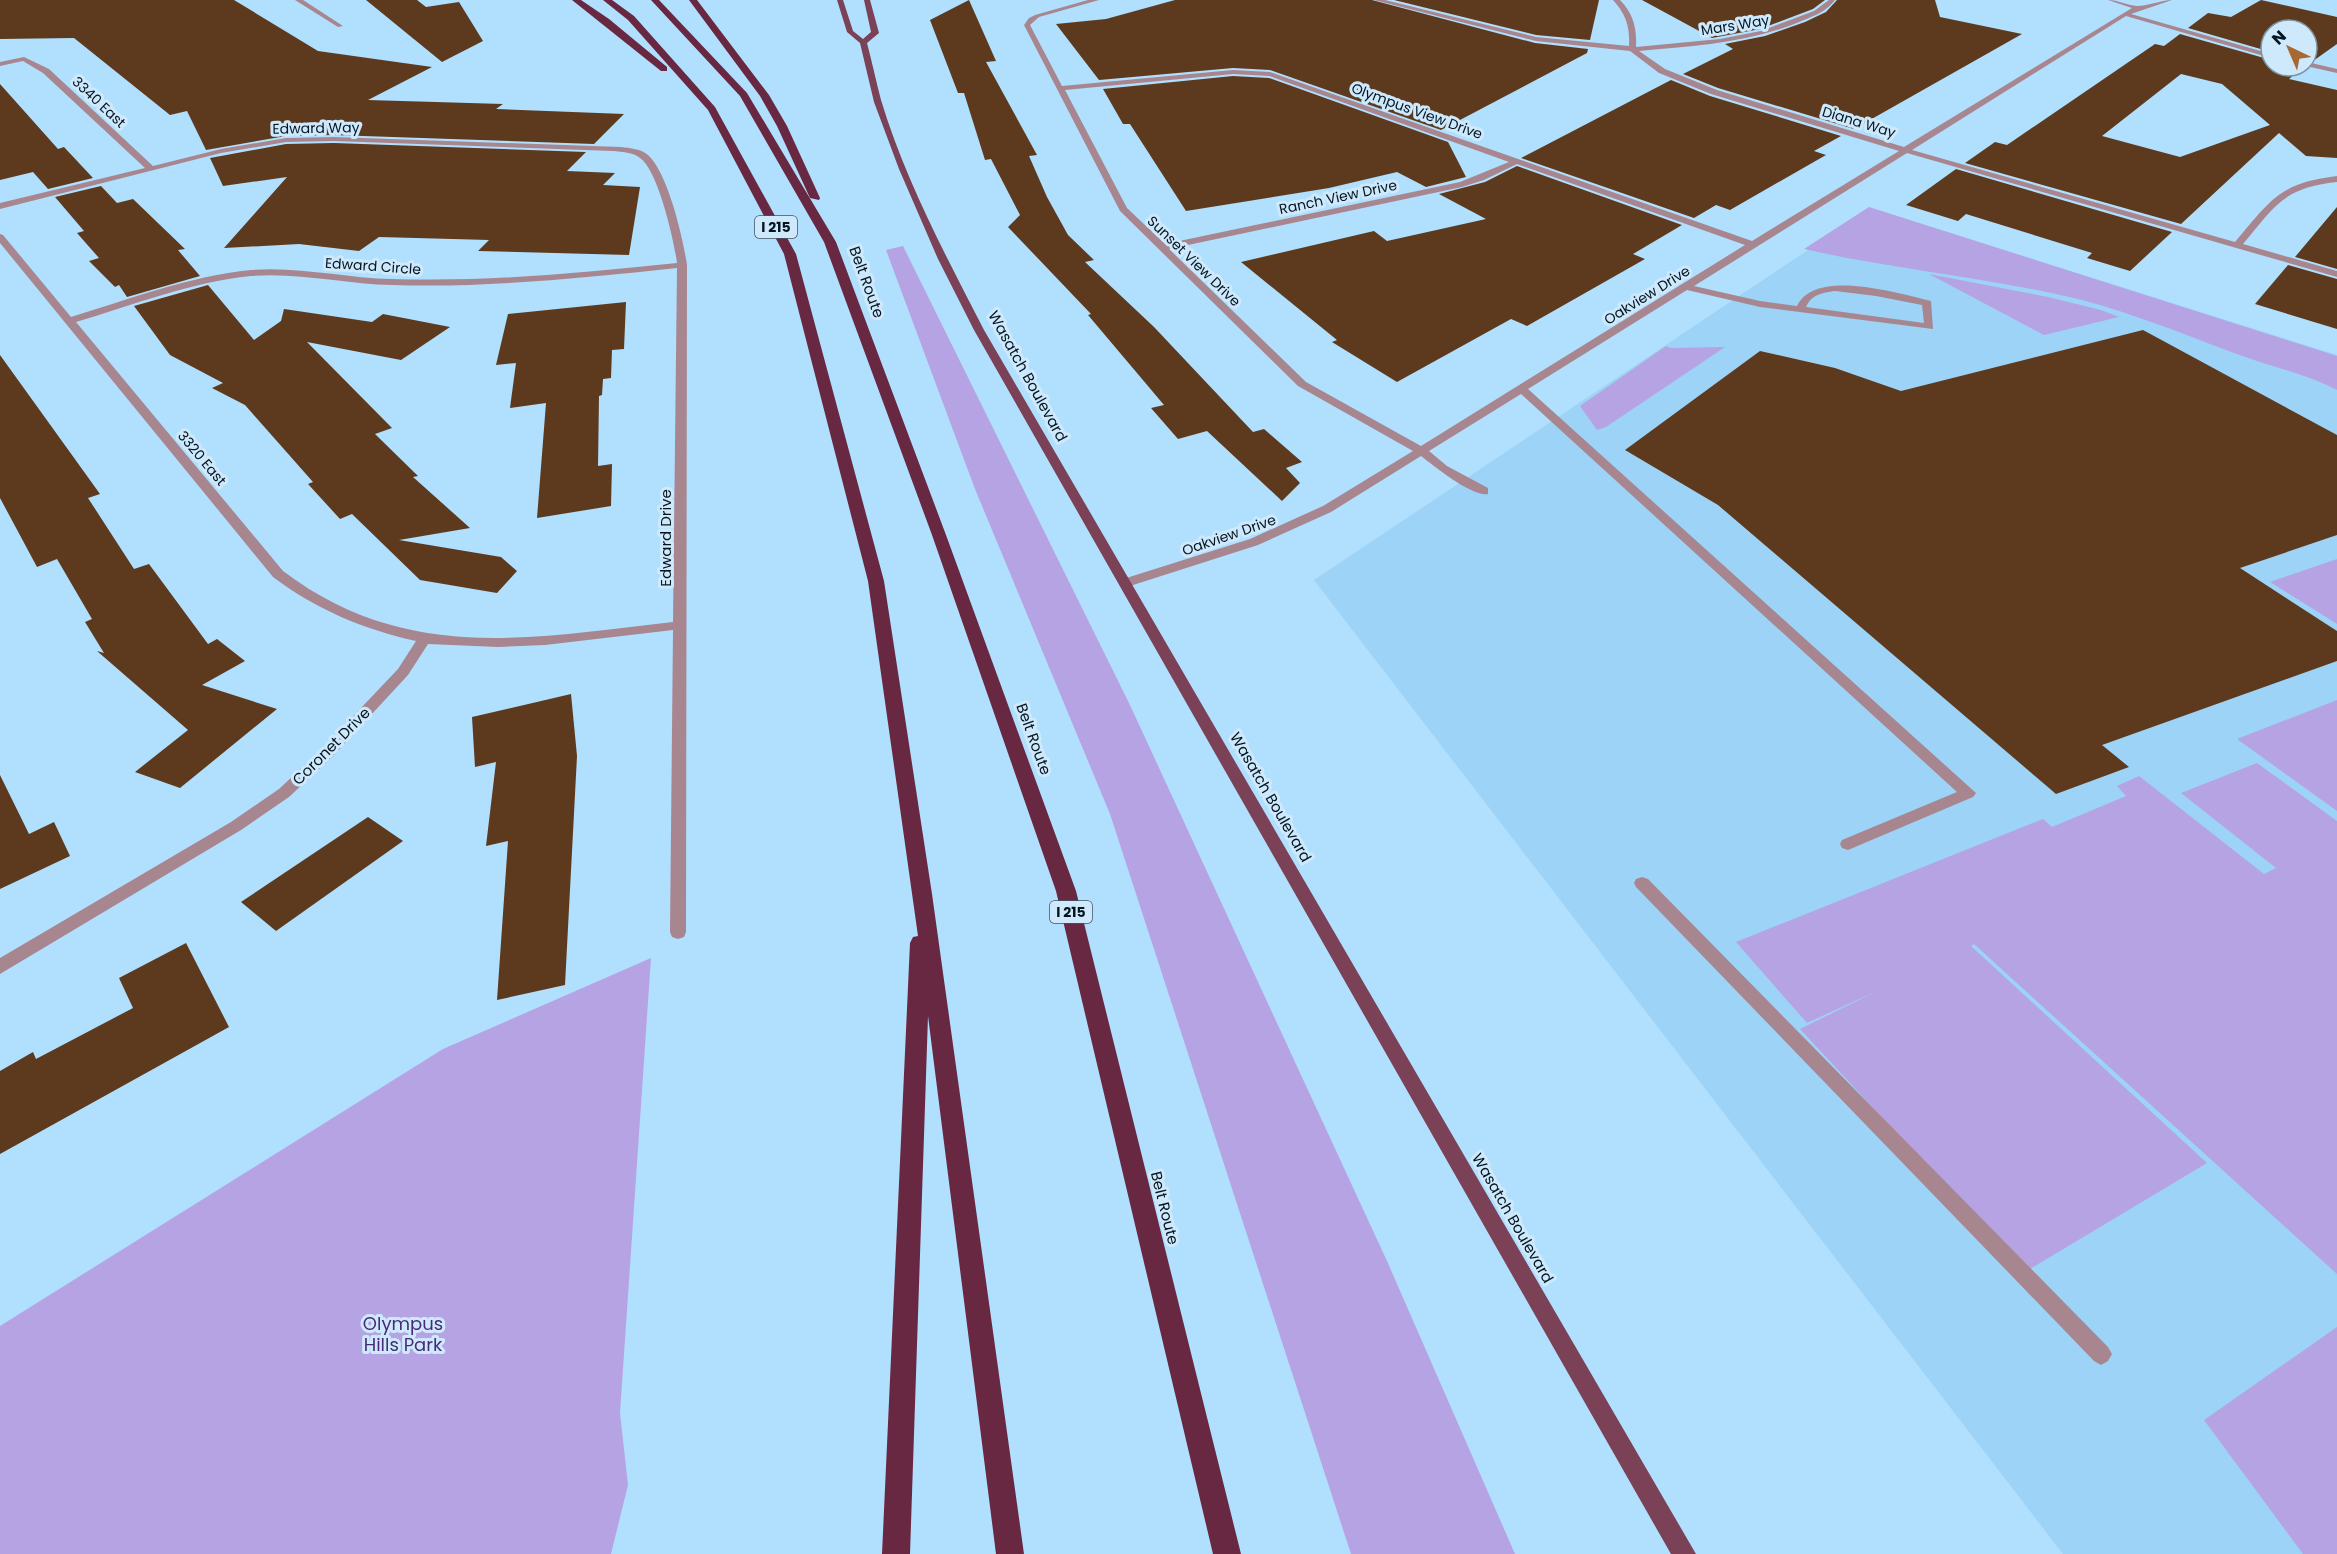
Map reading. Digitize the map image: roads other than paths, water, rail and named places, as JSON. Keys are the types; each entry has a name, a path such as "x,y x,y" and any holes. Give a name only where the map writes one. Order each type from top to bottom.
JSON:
{"highway":[{"path":"576,0 606,21 712,109"},
{"name":"I 215","path":"607,0 631,18 712,109 790,254 876,581 922,894 1010,1554"},
{"name":"Belt Route","path":"655,0 744,95 830,242 943,546 1065,891 1227,1554"},
{"path":"693,0 749,73 782,126 815,199 830,242"},
{"path":"896,1554 922,894"}],"main road":[{"name":"Wasatch Boulevard","path":"840,0 850,32 863,42 872,81 890,136 943,259 984,340 1684,1554"},
{"path":"863,42 875,33 867,0"}],"street":[{"path":"298,0 340,26"},
{"name":"Sunset View Drive","path":"1096,0 1030,19 1028,28 1123,209 1302,384 1422,451 1443,468 1484,491"},
{"path":"1377,0 1536,39 1632,49 1634,30 1628,14 1616,0"},
{"name":"Mars Way","path":"1632,49 1737,39 1763,34 1824,8 1833,0"},
{"path":"2111,0 2138,8"},
{"name":"Oakview Drive","path":"1125,583 1245,545 1327,509 2126,14 2138,8 2169,0"},
{"path":"2126,14 2259,53"},
{"name":"Diana Way","path":"1632,49 1652,66 1690,84 1906,150 2337,274"},
{"name":"3340 East","path":"0,64 24,59 46,71 151,170"},
{"path":"2319,67 2337,71"},
{"name":"Olympus View Drive","path":"1060,88 1257,72 1294,82 1753,245"},
{"name":"Edward Way","path":"0,206 244,146 310,139 613,149 640,154"},
{"name":"Edward Drive","path":"640,154 650,163 671,213 680,246 682,265 678,932"},
{"name":"Ranch View Drive","path":"1161,248 1462,184 1517,161"},
{"path":"2236,245 2279,198 2291,189 2310,182 2337,179"},
{"name":"3320 East","path":"0,237 278,574 299,591 354,620 424,639"},
{"name":"Edward Circle","path":"69,321 183,286 252,273 285,273 389,282 471,284 559,278 682,265"},
{"path":"1686,287 1760,304 1929,327 1927,303 1834,287 1809,293 1801,302 1800,309"},
{"path":"1522,389 1968,793 1848,844"},
{"path":"424,639 498,643 545,641 681,625"},
{"name":"Coronet Drive","path":"0,967 236,826 284,793 328,752 403,672 424,639"},
{"path":"1642,883 2101,1354"}],"park label":[{"name":"Olympus Hills Park","path":"403,1333"}]}
